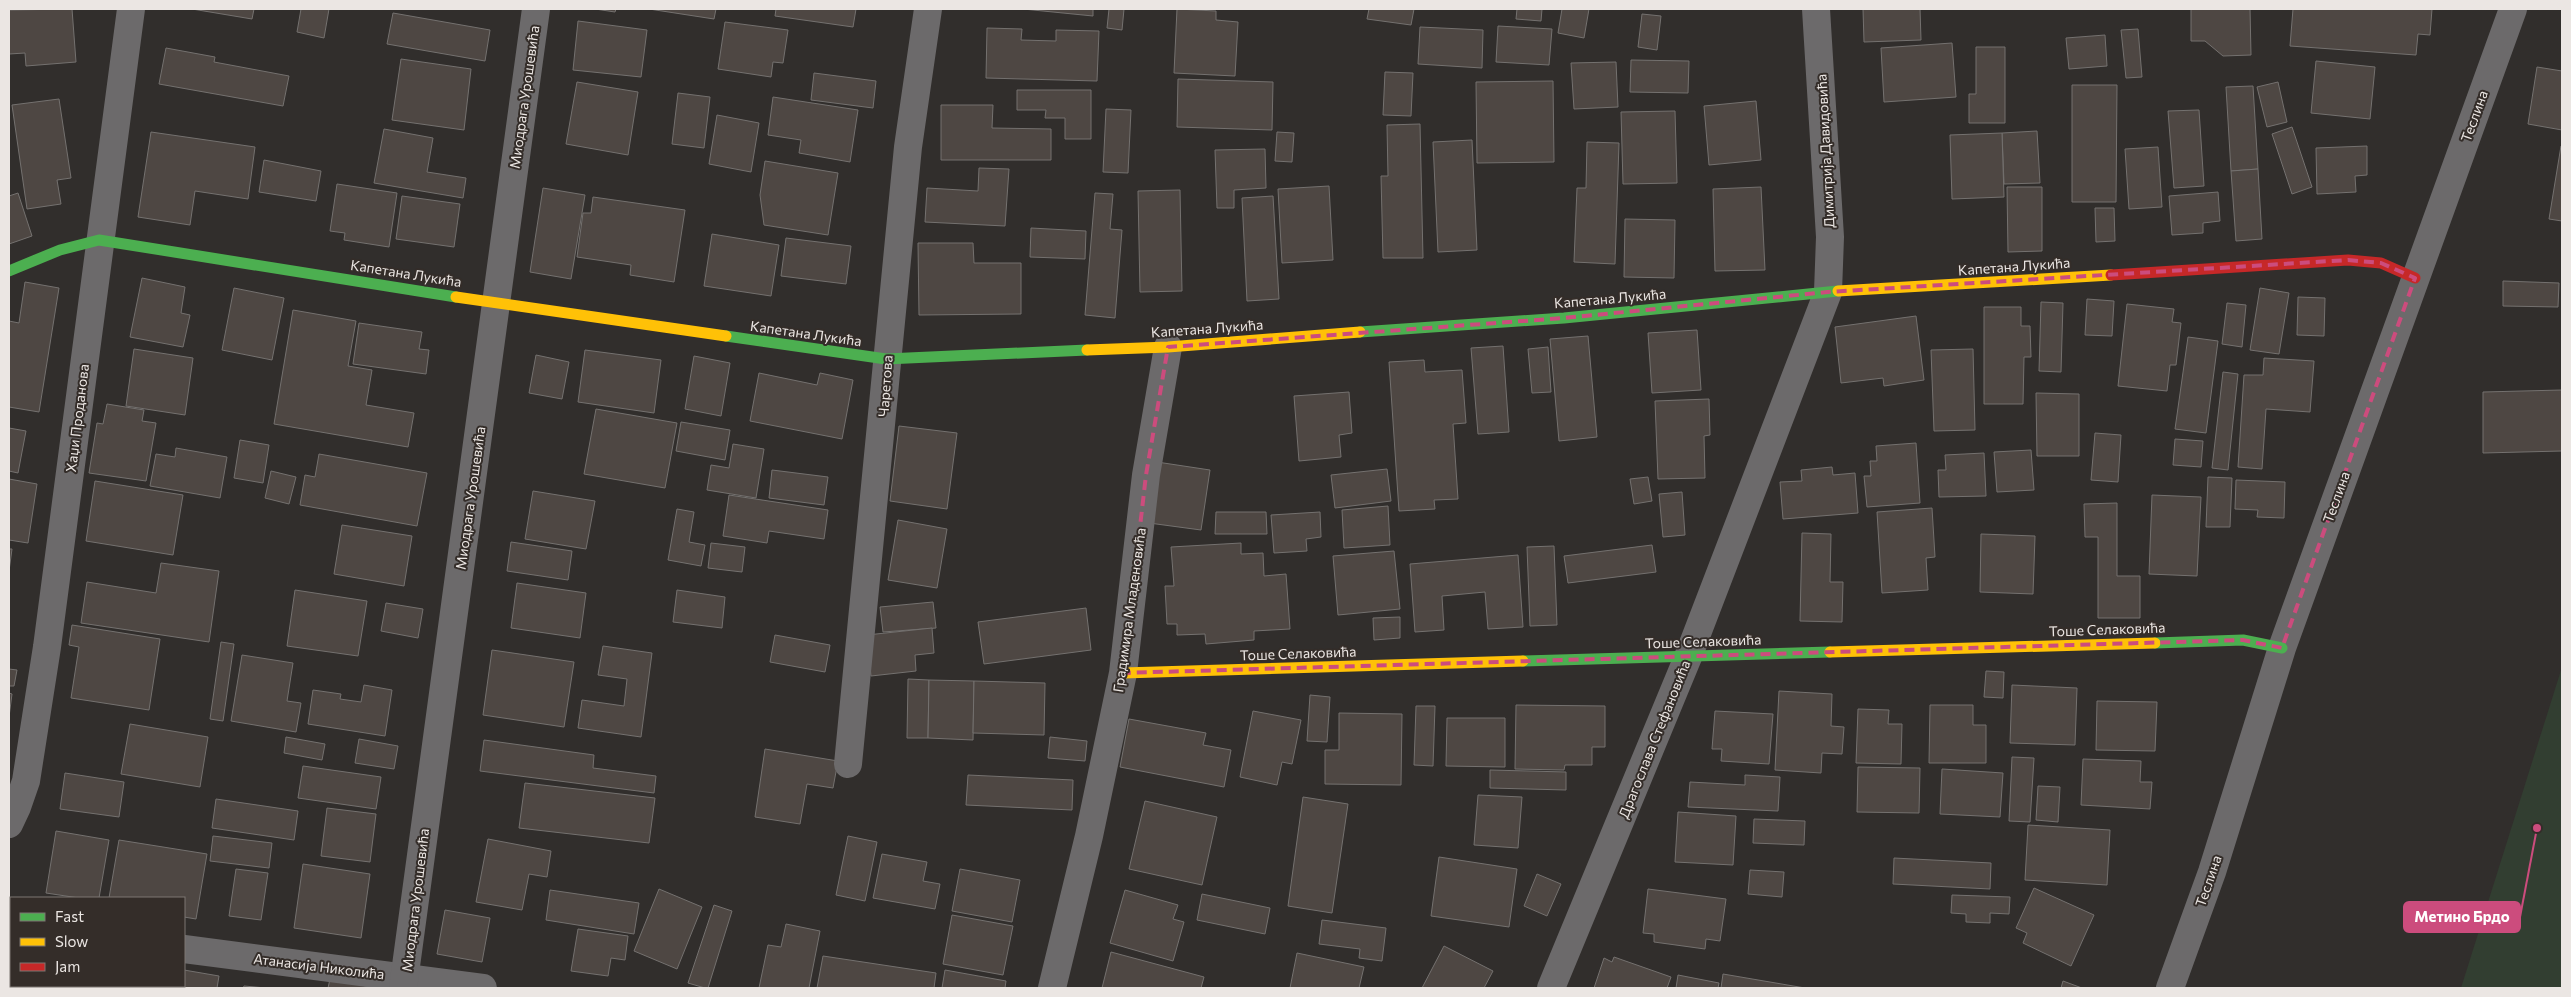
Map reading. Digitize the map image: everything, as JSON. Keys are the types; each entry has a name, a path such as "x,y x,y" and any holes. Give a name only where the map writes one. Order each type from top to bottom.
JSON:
{"street":[{"name":"Хаџи Проданова","path":"9,824 17,808 26,781 47,647 99,240 131,9"},
{"name":"Миодрага Урошевића","path":"404,982 536,9"},
{"name":"Чаретова","path":"848,764 908,147 928,9"},
{"name":"Димитрија Давидовића","path":"1816,9 1830,236 1828,292"},
{"name":"Теслина","path":"2170,988 2212,872 2282,648 2513,9"},
{"name":"Капетана Лукића","path":"9,272 60,250 99,240 497,303 886,359 1168,347 1564,318 1828,292 2348,260 2381,263 2415,278"},
{"name":"Драгослава Стефановића","path":"1551,988 1688,657 1828,292"},
{"name":"Градимира Младеновића","path":"1052,988 1089,836 1123,673 1146,475 1168,347"},
{"name":"Тоше Селаковића","path":"1123,673 2244,640 2282,648"},
{"name":"Атанасија Николића","path":"185,949 404,982 484,988"}],"highlighted area":[{"path":"2348,260 2381,263 2415,278 2282,648 2243,640 1123,673 1146,475 1168,347 1564,318 1828,292"}],"green space":[{"path":"2562,667 2562,988 2461,988"}],"building":[{"path":"72,9 76,62 26,66 25,53 9,54 9,10"},
{"path":"192,9 254,9 252,19"},
{"path":"301,9 329,9 324,38 297,32"},
{"path":"595,9 616,9 615,12"},
{"path":"649,9 716,9 714,19"},
{"path":"776,9 856,9 853,27 775,16"},
{"path":"1023,9 1093,9 1093,16"},
{"path":"1109,9 1124,9 1122,30 1107,28"},
{"path":"1177,9 1216,11 1216,20 1238,22 1235,76 1174,73"},
{"path":"1369,9 1414,9 1411,25 1367,19"},
{"path":"1517,9 1542,9 1541,21 1516,19"},
{"path":"1562,9 1589,9 1584,38 1558,33"},
{"path":"1863,9 1920,9 1921,40 1864,42"},
{"path":"2191,9 2250,9 2251,55 2223,56 2205,41 2191,41"},
{"path":"2293,9 2432,9 2430,35 2418,34 2416,55 2290,46"},
{"path":"393,13 490,30 485,61 387,44"},
{"path":"1642,14 1661,16 1657,50 1638,47"},
{"path":"578,21 647,30 641,77 573,70"},
{"path":"725,22 788,30 783,63 773,62 771,77 718,69"},
{"path":"1498,26 1552,29 1549,65 1496,62"},
{"path":"1420,27 1483,30 1482,68 1418,64"},
{"path":"987,28 1022,29 1021,40 1056,41 1056,30 1099,31 1097,81 986,78"},
{"path":"2138,29 2142,77 2126,78 2121,30"},
{"path":"2105,35 2107,66 2069,69 2066,38"},
{"path":"1952,43 1956,97 1884,102 1881,48"},
{"path":"1976,47 2005,47 2005,123 1969,123 1969,94 1976,94"},
{"path":"166,48 215,57 214,62 289,76 283,106 159,84"},
{"path":"401,59 471,69 464,130 392,120"},
{"path":"1631,60 1689,61 1688,93 1630,92"},
{"path":"2316,61 2375,67 2370,119 2311,113"},
{"path":"1616,62 1618,107 1574,109 1571,63"},
{"path":"2537,67 2562,71 2562,130 2528,124"},
{"path":"1385,72 1413,73 1411,116 1383,115"},
{"path":"814,73 876,81 873,108 811,100"},
{"path":"1178,79 1273,82 1272,130 1177,127"},
{"path":"1553,81 1554,162 1477,163 1476,82"},
{"path":"577,82 638,92 628,155 566,144"},
{"path":"2278,82 2287,122 2267,127 2257,87"},
{"path":"2072,85 2117,85 2116,202 2072,202"},
{"path":"2253,86 2258,169 2231,171 2226,87"},
{"path":"1017,90 1091,90 1091,139 1065,139 1065,118 1045,118 1046,110 1017,110"},
{"path":"678,93 710,97 704,148 672,144"},
{"path":"773,97 858,110 850,162 799,153 801,140 768,135"},
{"path":"59,99 71,178 57,180 61,204 27,209 12,105"},
{"path":"1756,101 1761,160 1709,165 1704,106"},
{"path":"941,105 993,105 992,128 1051,129 1051,160 941,160"},
{"path":"1106,109 1131,110 1128,173 1103,172"},
{"path":"2199,110 2204,186 2174,188 2168,111"},
{"path":"1675,111 1677,183 1623,184 1621,112"},
{"path":"717,115 759,123 751,172 709,164"},
{"path":"1420,124 1423,258 1383,258 1381,176 1388,176 1387,125"},
{"path":"2292,127 2312,187 2292,194 2272,134"},
{"path":"384,129 433,138 427,172 466,178 463,198 374,183"},
{"path":"2037,131 2040,183 2004,184 2002,133"},
{"path":"151,132 255,147 248,199 195,191 190,225 138,217"},
{"path":"1277,132 1294,133 1292,162 1275,161"},
{"path":"2002,133 2004,197 1952,199 1950,135"},
{"path":"1472,140 1477,250 1438,252 1433,142"},
{"path":"1587,142 1619,143 1615,264 1574,262 1577,188 1586,188"},
{"path":"2367,146 2367,175 2355,176 2356,192 2317,194 2316,148"},
{"path":"2562,146 2562,221 2549,219"},
{"path":"2158,147 2162,207 2129,209 2125,149"},
{"path":"1265,149 1266,188 1234,190 1234,208 1217,208 1215,150"},
{"path":"264,160 321,171 316,201 259,192"},
{"path":"765,161 838,173 828,235 764,225 760,195"},
{"path":"979,168 1009,169 1005,226 925,222 927,188 978,191"},
{"path":"2258,169 2262,239 2236,241 2231,171"},
{"path":"337,184 397,193 389,247 344,240 345,233 330,231"},
{"path":"1329,186 1333,260 1282,263 1278,189"},
{"path":"1761,187 1765,270 1715,271 1713,189"},
{"path":"2007,187 2042,187 2042,251 2008,252"},
{"path":"543,188 585,195 571,279 530,272"},
{"path":"1180,190 1182,291 1140,292 1138,191"},
{"path":"2218,192 2220,221 2203,223 2203,233 2172,235 2169,196"},
{"path":"18,193 32,236 9,244 9,196"},
{"path":"1095,193 1113,194 1110,229 1122,230 1115,318 1085,315"},
{"path":"402,196 460,204 454,247 396,239"},
{"path":"1273,196 1279,299 1247,301 1242,198"},
{"path":"593,197 685,210 674,282 630,275 631,265 577,257 583,213 591,213"},
{"path":"2095,208 2114,208 2115,241 2096,242"},
{"path":"1625,219 1675,220 1674,278 1624,277"},
{"path":"1031,228 1086,231 1085,259 1030,257"},
{"path":"712,234 779,245 771,296 704,286"},
{"path":"786,238 851,246 846,284 781,276"},
{"path":"918,243 973,243 974,263 1021,263 1021,314 919,315"},
{"path":"142,278 185,287 181,313 190,315 183,347 130,337"},
{"path":"2503,281 2559,283 2558,307 2503,306"},
{"path":"25,282 59,288 39,412 9,407 9,321 19,323"},
{"path":"234,288 284,298 272,360 222,350"},
{"path":"2260,288 2289,293 2279,354 2250,350"},
{"path":"2298,297 2325,298 2324,336 2297,335"},
{"path":"2087,299 2114,301 2112,336 2085,335"},
{"path":"2041,302 2063,303 2061,372 2039,371"},
{"path":"2227,303 2246,305 2242,347 2222,344"},
{"path":"2127,304 2174,309 2172,322 2181,323 2176,365 2170,365 2167,391 2118,386"},
{"path":"1984,307 2021,307 2021,326 2030,326 2031,357 2024,357 2023,404 1984,404"},
{"path":"293,310 356,321 348,366 372,370 366,405 414,413 408,447 274,424"},
{"path":"1916,316 1924,380 1884,386 1883,378 1841,383 1835,327"},
{"path":"359,323 422,332 419,349 429,350 426,374 353,364"},
{"path":"1697,330 1701,390 1652,393 1648,333"},
{"path":"1588,336 1597,437 1559,441 1550,339"},
{"path":"2188,337 2218,341 2206,433 2175,429"},
{"path":"1503,346 1509,432 1478,434 1471,348"},
{"path":"1548,347 1551,392 1532,393 1528,349"},
{"path":"134,349 193,358 185,415 126,406"},
{"path":"1973,349 1975,430 1934,431 1931,350"},
{"path":"585,350 661,360 654,413 578,402"},
{"path":"536,355 569,362 562,399 529,393"},
{"path":"694,356 730,363 721,416 685,409"},
{"path":"2264,358 2314,361 2310,412 2266,409 2262,469 2238,467 2244,375 2263,375"},
{"path":"1424,360 1425,372 1462,370 1466,423 1453,424 1458,499 1434,500 1435,509 1399,511 1389,362"},
{"path":"2223,372 2238,374 2228,470 2212,468"},
{"path":"759,373 817,385 820,373 853,380 842,439 750,421"},
{"path":"2562,390 2562,451 2483,453 2483,392"},
{"path":"1349,392 1352,433 1339,435 1341,457 1299,461 1294,396"},
{"path":"2036,393 2079,394 2079,456 2037,456"},
{"path":"1709,399 1710,435 1704,436 1705,478 1658,479 1655,401"},
{"path":"107,404 144,410 142,421 156,423 146,481 89,473 97,423 103,424"},
{"path":"596,409 677,423 665,488 584,474"},
{"path":"681,422 730,430 725,460 676,451"},
{"path":"899,426 957,433 947,509 890,501"},
{"path":"9,428 26,431 18,473 9,471"},
{"path":"2095,433 2121,435 2118,482 2091,480"},
{"path":"2175,439 2203,441 2201,467 2173,465"},
{"path":"240,440 269,445 263,483 234,478"},
{"path":"1916,443 1920,503 1867,507 1864,476 1871,476 1870,461 1877,461 1876,446"},
{"path":"733,444 764,449 756,498 707,490 711,465 729,468"},
{"path":"176,448 227,457 220,498 150,486 156,454 175,457"},
{"path":"2031,450 2034,490 1997,492 1994,452"},
{"path":"1984,453 1986,496 1939,497 1938,470 1946,470 1945,455"},
{"path":"319,454 427,473 417,526 300,505 305,475 315,477"},
{"path":"1157,462 1210,470 1201,530 1149,523"},
{"path":"1832,467 1833,475 1855,473 1858,513 1783,519 1780,482 1802,481 1801,470"},
{"path":"1387,469 1391,501 1335,508 1331,475"},
{"path":"772,470 828,477 824,505 769,498"},
{"path":"271,471 296,477 289,504 265,498"},
{"path":"1648,477 1652,501 1634,504 1630,479"},
{"path":"2208,477 2232,478 2230,527 2206,527"},
{"path":"9,479 37,484 28,543 9,540"},
{"path":"2236,480 2285,482 2284,518 2257,517 2258,510 2235,509"},
{"path":"95,481 183,495 173,555 86,541"},
{"path":"533,491 595,501 586,549 525,539"},
{"path":"1682,492 1685,535 1663,537 1659,494"},
{"path":"729,495 828,510 824,539 769,531 767,543 723,536"},
{"path":"2152,495 2201,497 2197,576 2149,574"},
{"path":"2117,503 2117,576 2140,576 2140,618 2098,618 2098,537 2085,537 2084,504"},
{"path":"1388,506 1390,545 1344,548 1342,510"},
{"path":"1932,508 1935,557 1926,558 1928,590 1882,593 1877,512"},
{"path":"677,509 694,512 689,542 705,545 701,566 668,560"},
{"path":"1216,512 1266,512 1267,534 1215,534"},
{"path":"1320,512 1321,537 1306,539 1307,551 1274,553 1271,515"},
{"path":"898,520 947,529 937,588 888,580"},
{"path":"342,525 412,536 404,586 334,574"},
{"path":"1802,533 1831,534 1830,582 1843,582 1842,622 1800,621"},
{"path":"1981,534 2035,536 2033,594 1980,592"},
{"path":"511,542 572,551 568,580 507,571"},
{"path":"711,543 745,547 742,572 708,568"},
{"path":"1241,543 1241,554 1263,553 1264,576 1286,574 1290,629 1254,631 1254,640 1206,644 1205,634 1177,635 1177,624 1167,624 1165,586 1174,586 1171,547"},
{"path":"1652,545 1656,572 1568,583 1564,556"},
{"path":"1554,546 1557,625 1530,626 1527,547"},
{"path":"9,549 12,549 9,571"},
{"path":"1394,551 1400,609 1338,615 1333,556"},
{"path":"1518,555 1523,627 1488,629 1485,592 1442,596 1444,630 1415,632 1410,564"},
{"path":"161,563 219,571 209,642 81,623 87,582 156,593"},
{"path":"517,583 586,593 580,638 511,628"},
{"path":"295,590 367,601 358,656 287,646"},
{"path":"677,590 725,597 722,628 673,622"},
{"path":"933,602 936,628 883,632 880,607"},
{"path":"386,603 423,609 418,638 381,631"},
{"path":"1086,608 1091,650 984,664 978,622"},
{"path":"1400,617 1400,638 1374,640 1373,618"},
{"path":"72,625 160,639 149,710 71,698 79,647 69,645"},
{"path":"932,628 934,653 915,655 916,671 871,676 867,635"},
{"path":"775,635 830,645 825,672 770,662"},
{"path":"221,642 234,644 223,721 210,719"},
{"path":"603,646 652,653 641,737 578,728 582,700 624,706 627,679 598,675"},
{"path":"492,650 574,662 564,727 483,715"},
{"path":"242,655 293,663 287,701 301,703 296,732 231,721"},
{"path":"9,669 17,670 14,686 9,686"},
{"path":"1986,671 2004,672 2003,698 1984,697"},
{"path":"908,679 929,680 928,738 907,738"},
{"path":"929,680 974,681 973,740 928,738"},
{"path":"974,681 1045,683 1044,735 973,733"},
{"path":"364,685 392,690 385,736 308,724 313,690 341,694 340,699 361,702"},
{"path":"2012,685 2077,688 2075,745 2010,743"},
{"path":"1779,691 1832,694 1831,726 1844,727 1842,754 1822,753 1821,773 1775,770"},
{"path":"9,693 12,694 9,717"},
{"path":"1310,695 1330,697 1327,742 1307,741"},
{"path":"2097,701 2157,702 2155,751 2096,750"},
{"path":"1516,705 1605,706 1605,747 1592,747 1592,765 1565,765 1564,770 1515,769"},
{"path":"1930,705 1973,705 1973,725 1986,725 1986,763 1929,763"},
{"path":"1416,706 1435,706 1433,766 1414,765"},
{"path":"1858,709 1889,710 1888,724 1902,724 1901,764 1856,763"},
{"path":"1253,711 1301,720 1292,764 1282,762 1277,785 1240,777"},
{"path":"1715,711 1773,714 1769,764 1721,761 1722,749 1712,749"},
{"path":"1339,713 1402,714 1401,785 1325,784 1325,750 1339,750"},
{"path":"1447,718 1505,718 1505,767 1446,766"},
{"path":"1129,719 1206,733 1203,745 1231,750 1224,787 1120,767"},
{"path":"130,724 208,737 200,787 121,774"},
{"path":"286,737 325,744 322,760 284,753"},
{"path":"1050,737 1087,741 1085,761 1048,758"},
{"path":"359,739 398,746 394,769 355,763"},
{"path":"484,740 594,755 593,768 656,776 654,793 480,771"},
{"path":"765,749 838,761 833,788 807,784 800,824 755,817"},
{"path":"2012,757 2034,758 2030,822 2009,821"},
{"path":"2083,759 2141,761 2140,782 2152,782 2150,809 2081,805"},
{"path":"303,766 381,777 376,809 298,798"},
{"path":"1858,767 1920,768 1919,813 1857,812"},
{"path":"1942,769 2003,773 2000,817 1940,814"},
{"path":"1490,770 1566,772 1566,790 1490,788"},
{"path":"65,773 124,782 119,817 60,809"},
{"path":"968,775 1073,780 1072,810 966,805"},
{"path":"1745,775 1780,777 1778,811 1688,807 1690,782 1745,785"},
{"path":"525,783 655,798 649,843 519,828"},
{"path":"2038,786 2060,787 2058,822 2036,820"},
{"path":"1478,795 1522,797 1518,848 1474,845"},
{"path":"1303,797 1348,804 1332,913 1288,906"},
{"path":"216,799 298,811 294,840 212,828"},
{"path":"1145,801 1217,817 1202,885 1129,869"},
{"path":"327,808 376,814 370,862 321,856"},
{"path":"1678,812 1736,816 1733,865 1675,862"},
{"path":"1754,819 1805,821 1804,845 1753,843"},
{"path":"2028,825 2110,830 2107,885 2025,880"},
{"path":"56,831 109,840 99,897 72,897 46,893"},
{"path":"213,836 272,843 269,868 210,861"},
{"path":"848,836 877,842 865,901 836,895"},
{"path":"488,839 551,851 547,877 529,874 522,910 476,902"},
{"path":"119,840 207,854 196,919 185,917 185,897 109,897"},
{"path":"882,854 927,862 923,881 940,884 935,909 873,898"},
{"path":"1439,857 1517,869 1509,927 1431,916"},
{"path":"1894,858 1991,863 1990,889 1893,884"},
{"path":"303,864 370,874 361,938 294,928"},
{"path":"236,869 268,873 261,920 229,916"},
{"path":"960,869 1020,880 1012,922 952,911"},
{"path":"1750,870 1784,872 1782,897 1748,894"},
{"path":"1537,874 1561,884 1547,916 1524,906"},
{"path":"2034,888 2094,915 2071,966 2023,943 2027,933 2016,928"},
{"path":"659,889 702,907 677,969 634,951"},
{"path":"1648,889 1726,899 1720,941 1706,939 1705,949 1654,942 1654,934 1643,933"},
{"path":"550,890 639,903 634,934 546,920"},
{"path":"1125,890 1178,905 1173,919 1184,922 1173,961 1110,943"},
{"path":"1202,894 1270,908 1265,934 1197,920"},
{"path":"1952,895 2010,897 2009,914 1990,913 1990,923 1966,922 1966,914 1951,913"},
{"path":"714,905 732,911 708,988 705,988 688,983"},
{"path":"445,910 490,918 482,962 437,954"},
{"path":"952,915 1013,926 1003,975 943,964"},
{"path":"1322,920 1386,928 1382,961 1359,958 1360,949 1319,944"},
{"path":"786,924 820,931 809,988 759,988 768,945 781,947"},
{"path":"578,929 628,936 625,960 611,958 608,976 571,971"},
{"path":"1444,946 1493,971 1484,988 1422,988"},
{"path":"1111,952 1204,977 1201,988 1102,988"},
{"path":"1297,953 1364,967 1359,988 1290,988"},
{"path":"823,956 936,973 934,988 817,988"},
{"path":"1614,957 1671,977 1667,988 1594,988 1604,958 1612,962"},
{"path":"185,970 219,976 217,988 165,988 185,987"},
{"path":"945,970 1006,981 1005,988 942,988"},
{"path":"1723,974 1805,988 1721,988"},
{"path":"1678,975 1719,983 1718,988 1676,988"},
{"path":"330,979 371,987 371,988 328,988"},
{"path":"2063,981 2082,988 2061,988"},
{"path":"244,986 266,988 243,988"},
{"path":"72,987 156,987 156,988"}],"traffic: fast":[{"path":"9,271 60,250 99,240 456,297"},
{"path":"1360,332 1564,318 1838,291"},
{"path":"726,336 886,359 1087,350"},
{"path":"2155,643 2243,640 2282,648"},
{"path":"1523,661 1830,652"}],"traffic: slow":[{"path":"1838,291 2111,275"},
{"path":"456,297 726,336"},
{"path":"1087,350 1168,347 1360,332"},
{"path":"1830,652 2155,643"},
{"path":"1123,673 1523,661"}],"traffic: jam":[{"path":"2111,275 2348,260 2381,263 2415,278"}],"place":[{"name":"Метино Брдо","path":"2537,828"}]}
